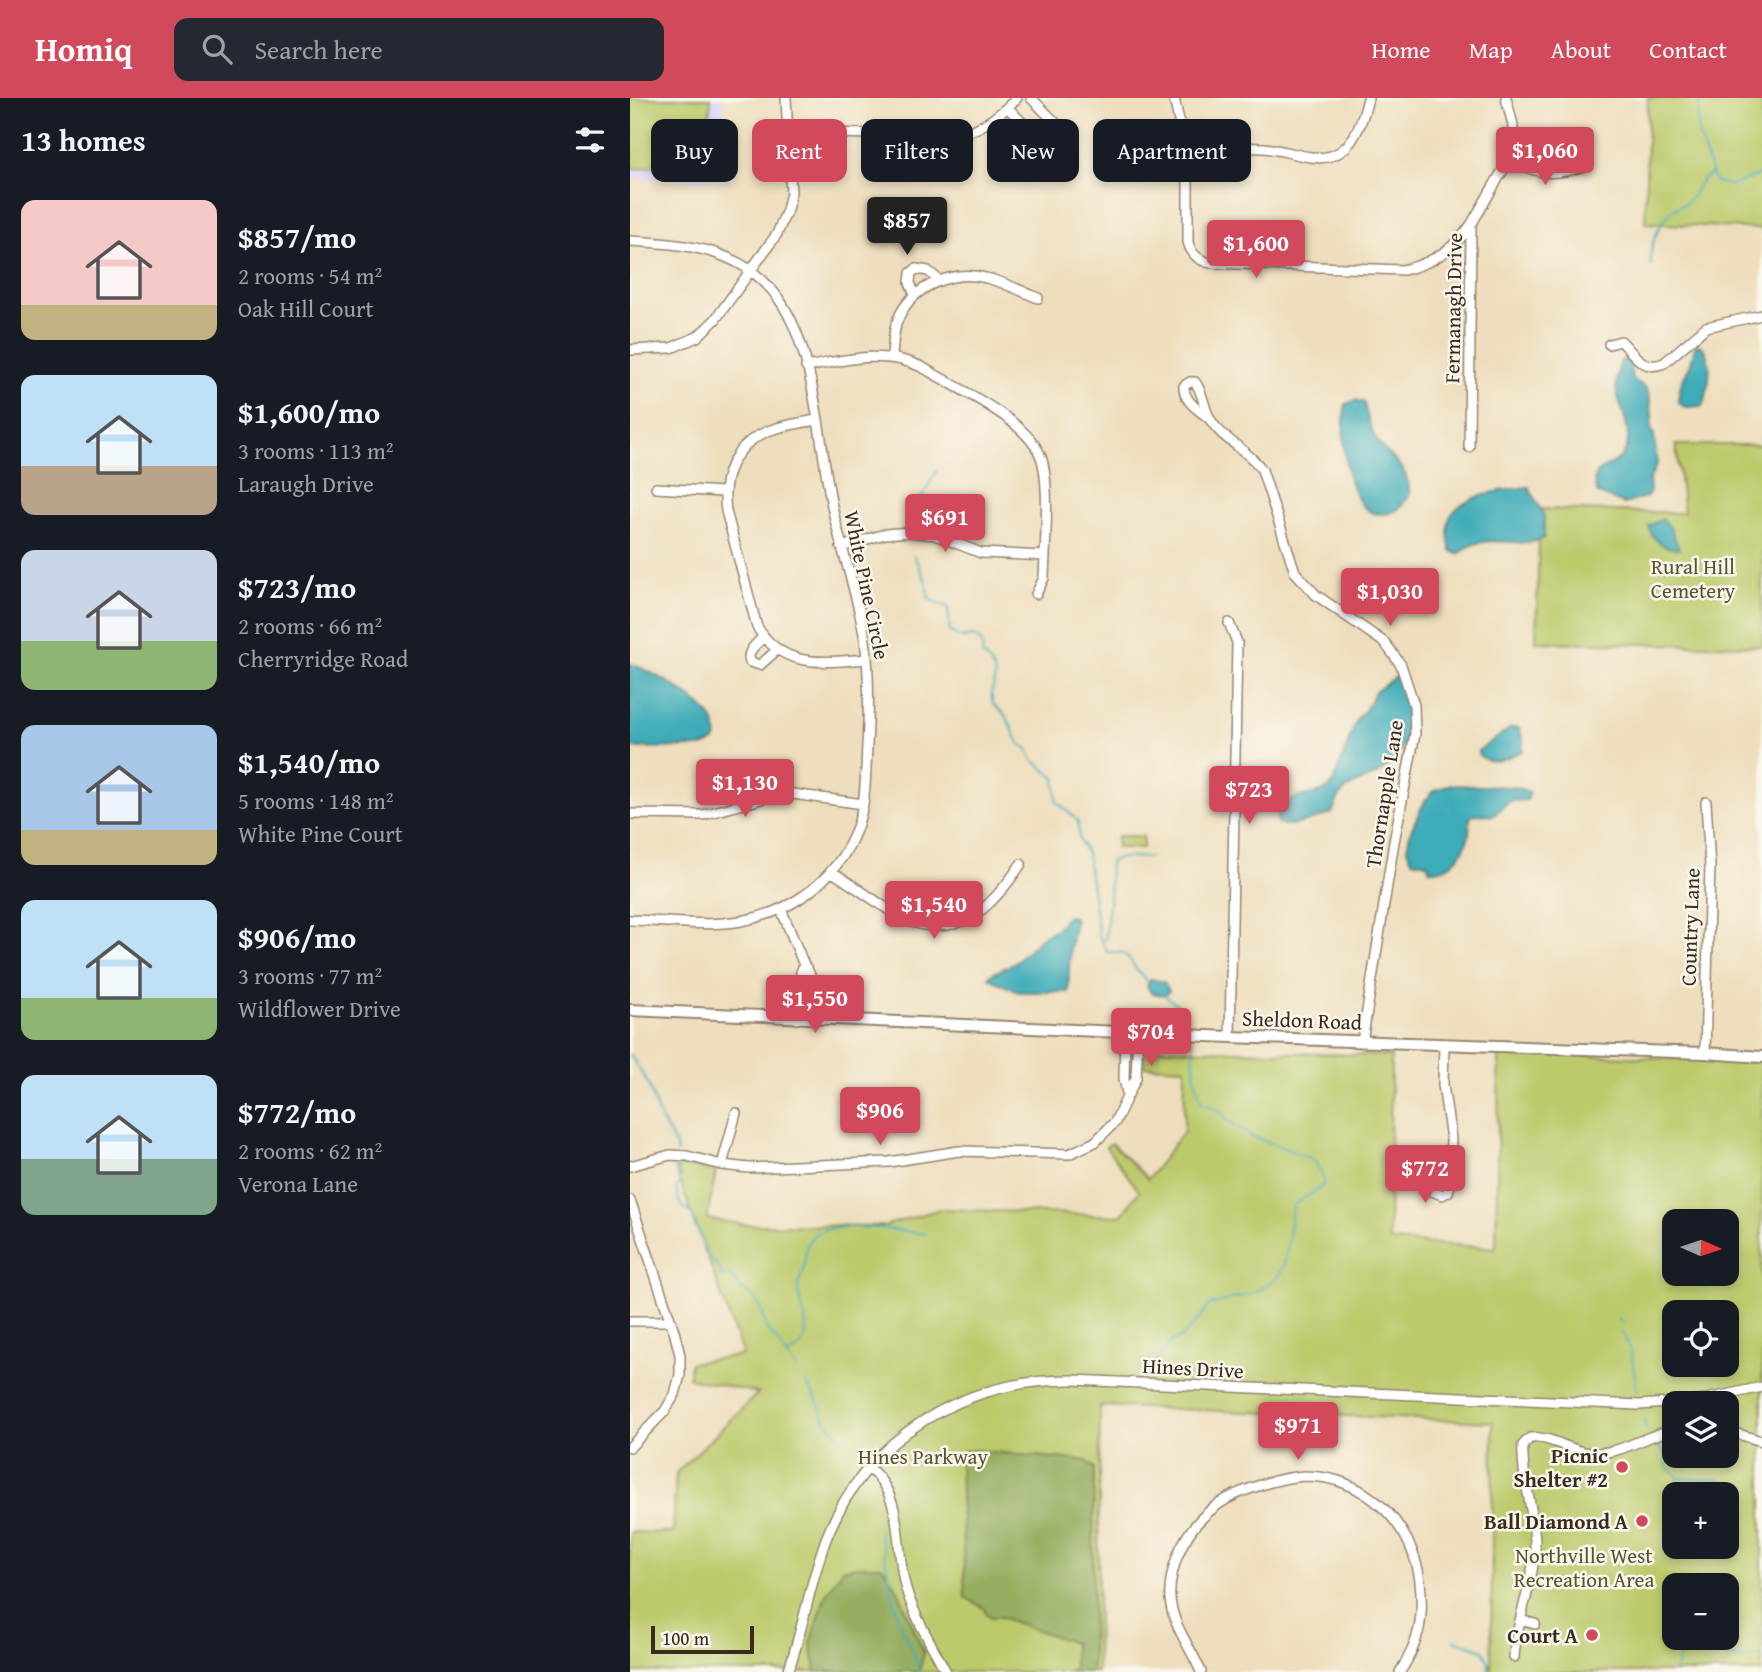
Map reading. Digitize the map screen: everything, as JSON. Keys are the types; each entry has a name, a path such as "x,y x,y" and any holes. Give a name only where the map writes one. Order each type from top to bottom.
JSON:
{"main road":[{"name":"Sheldon Road","path":"630,1010 811,1020 1762,1057"}],"street":[{"path":"786,98 788,119"},
{"path":"847,133 966,134 999,116 1017,98"},
{"path":"1007,107 1042,144 1050,145 1059,140 1062,133 1059,126 1031,98"},
{"path":"1174,98 1179,119"},
{"path":"1251,148 1310,157 1329,156 1346,148 1357,134 1368,98"},
{"name":"Fermanagh Drive","path":"1468,447 1471,225 1509,158 1513,125 1506,98"},
{"path":"1509,158 1525,168 1559,174 1587,165"},
{"path":"630,350 671,348 697,337 715,320 777,234 787,210 790,182"},
{"path":"1188,182 1188,242 1194,255 1205,262 1403,270 1424,265 1442,255 1471,225"},
{"name":"White Pine Circle","path":"630,241 693,246 728,257 751,270 770,288 789,314 806,367 841,547 859,613 870,699 863,804 846,849 814,889 790,906 739,922 630,920"},
{"path":"915,295 910,283 911,273 916,269 928,271 940,281"},
{"path":"892,357 897,320 919,291 940,281 979,276 1038,298"},
{"path":"1609,344 1621,341 1642,363 1656,366 1664,363 1706,327 1762,315"},
{"path":"806,367 862,357 892,357 922,367 1012,421 1035,443 1045,471 1044,578 1036,594"},
{"name":"Thornapple Lane","path":"1210,419 1262,470 1290,560 1301,580 1316,595 1385,643 1401,665 1411,692 1415,734 1394,842 1362,1042"},
{"path":"817,420 779,428 757,437 733,461 723,492 757,627 764,637 784,655 815,663 867,659"},
{"path":"656,488 723,492"},
{"path":"841,547 885,534 910,532 935,535 981,553 1045,556"},
{"path":"1229,623 1237,642 1230,1037"},
{"path":"764,637 750,650 750,662 760,665 777,650"},
{"path":"630,814 703,815 765,798 793,794 863,804"},
{"name":"Country Lane","path":"1705,1053 1710,867 1706,802"},
{"path":"831,871 890,913 912,923 932,926 963,922 980,912 1002,892 1021,864"},
{"path":"781,909 804,965 811,973 811,1020"},
{"path":"797,1019 804,965"},
{"path":"1125,1032 1124,1079 1127,1093"},
{"path":"630,1166 670,1156 687,1156 722,1165 749,1168 889,1162 959,1151 1069,1154 1096,1142 1115,1122 1125,1105 1127,1093 1136,1078 1138,1032"},
{"path":"1444,1044 1443,1093 1451,1139 1450,1172"},
{"path":"722,1165 736,1113"},
{"path":"630,1200 680,1355 680,1375 675,1394 665,1411 631,1445 630,1455"},
{"path":"630,1321 671,1321"},
{"name":"Hines Drive","path":"788,1672 826,1539 843,1504 869,1468 903,1435 946,1407 989,1390 1039,1381 1073,1380 1639,1405 1698,1401 1762,1387"},
{"path":"1514,1657 1533,1568 1535,1533 1523,1469 1523,1445 1530,1438 1541,1438 1574,1450 1589,1453 1608,1452 1618,1451 1662,1433"},
{"path":"1739,1434 1762,1441"},
{"path":"869,1468 883,1481 893,1501 902,1574 907,1592 920,1625 946,1672"},
{"path":"1201,1672 1177,1628 1170,1604 1170,1579 1181,1548 1192,1528 1208,1511 1237,1493 1269,1482 1307,1476 1346,1484 1371,1496 1388,1511 1405,1533 1419,1574 1422,1611 1415,1646 1399,1672"},
{"path":"1520,1620 1535,1624"}],"shaded area":[{"path":"630,98 723,98 725,119 651,119 651,179 630,178"}],"green space":[{"path":"630,98 711,98 708,119 651,119 651,166 630,169"},
{"path":"1648,98 1762,98 1762,229 1645,223"},
{"name":"Rural Hill Cemetery","path":"1676,445 1762,445 1762,646 1536,642 1540,509 1684,513"},
{"path":"1117,836 1143,836 1143,848 1117,848"},
{"name":"Hines Parkway","path":"1144,1048 1391,1056 1389,1241 1496,1248 1499,1052 1762,1062 1762,1672 1491,1672 1493,1422 1100,1406 1097,1672 630,1672 630,1532 673,1533 676,1473 758,1393 689,1378 690,1363 743,1355 674,1165 716,1171 707,1219 748,1225 884,1226 940,1209 1121,1216 1139,1191 1106,1147 1111,1143 1148,1179 1184,1131 1185,1068 1144,1066"},
{"path":"963,1451 1086,1461 1094,1468 1092,1672 1070,1672 1074,1667 1074,1643 1000,1617 991,1617 985,1609 965,1597 960,1465"},
{"path":"882,1566 897,1588 924,1653 919,1672 816,1672 811,1643 826,1594 843,1569"}],"water":[{"path":"1696,345 1702,346 1708,359 1708,386 1702,406 1685,407 1678,402 1679,392"},
{"path":"1625,358 1629,362 1632,379 1645,387 1649,394 1657,464 1649,480 1650,491 1646,497 1624,504 1598,494 1595,477 1617,460 1627,446 1628,431 1616,383 1619,367"},
{"path":"1356,400 1364,403 1374,435 1402,468 1408,483 1410,494 1402,506 1391,513 1381,514 1369,510 1359,501 1352,486 1347,469 1344,416 1346,404"},
{"path":"1529,487 1544,516 1544,538 1527,542 1481,542 1458,554 1451,551 1449,523 1458,507 1488,494"},
{"path":"1663,519 1671,529 1679,549 1660,543 1650,531 1648,526"},
{"path":"630,664 664,680 699,705 714,722 717,738 703,747 630,748"},
{"path":"1400,676 1408,703 1408,729 1404,742 1390,764 1379,773 1345,790 1338,798 1332,813 1299,823 1279,824 1277,819 1280,807 1297,797 1322,792 1332,785 1357,719 1375,692"},
{"path":"1511,728 1519,728 1523,751 1495,761 1479,755 1478,751"},
{"path":"1450,785 1515,787 1530,792 1527,800 1509,801 1493,816 1471,816 1469,833 1461,854 1445,868 1430,870 1427,863 1412,860 1407,849 1410,833 1425,801 1434,791"},
{"path":"1068,916 1074,917 1075,921 1070,948 1068,992 1018,992 989,978 1014,963"},
{"path":"1151,979 1164,982 1169,991 1165,995 1151,993 1147,986"}],"waterway":[{"path":"1699,98 1698,133 1715,182 1731,185 1762,174"},
{"path":"1651,265 1653,243 1663,221 1688,201 1699,183 1713,173"},
{"path":"915,509 937,470"},
{"path":"914,556 926,581 929,599 948,607 950,632 962,638 973,636 981,641 982,655 991,664 994,673 991,694 993,704 1006,716 1019,743 1028,749 1032,759 1055,778 1057,802 1078,821 1079,839 1087,855 1099,936 1107,952 1125,954 1148,982"},
{"path":"1105,941 1110,862 1119,858 1149,857"},
{"path":"1163,994 1184,1010 1180,1018 1189,1026 1190,1031"},
{"path":"1143,1374 1171,1342 1182,1337 1209,1305 1252,1293 1272,1282 1286,1258 1293,1205 1318,1190 1324,1183 1313,1159 1251,1136 1226,1119 1221,1111 1202,1103 1196,1080 1193,1040"},
{"path":"630,1054 649,1085 658,1113 676,1146 677,1153"},
{"path":"678,1158 680,1183 676,1187 679,1200 692,1213 704,1252 719,1268 721,1276 731,1275 741,1289 751,1294 761,1308 767,1330 797,1370"},
{"path":"788,1355 803,1343 805,1336 805,1320 798,1285 811,1238 820,1232 848,1227 926,1234"},
{"path":"1618,1317 1622,1324"},
{"path":"1623,1333 1631,1351 1637,1392"},
{"path":"806,1383 819,1404 824,1419 842,1440"},
{"path":"1644,1419 1646,1429"},
{"path":"1656,1442 1667,1458 1666,1467 1674,1472 1677,1478 1727,1482"},
{"path":"879,1531 899,1622 917,1661 919,1672"},
{"path":"1455,1640 1483,1650 1489,1663 1488,1672"},
{"path":"1674,1672 1684,1648 1697,1645 1707,1646 1739,1659 1762,1654"}],"place":[{"name":"Picnic Shelter #2","path":"1622,1467"},
{"name":"Ball Diamond A","path":"1642,1521"},
{"name":"Court A","path":"1592,1635"}],"park label":[{"name":"Northville West Recreation Area","path":"1584,1567"}]}
